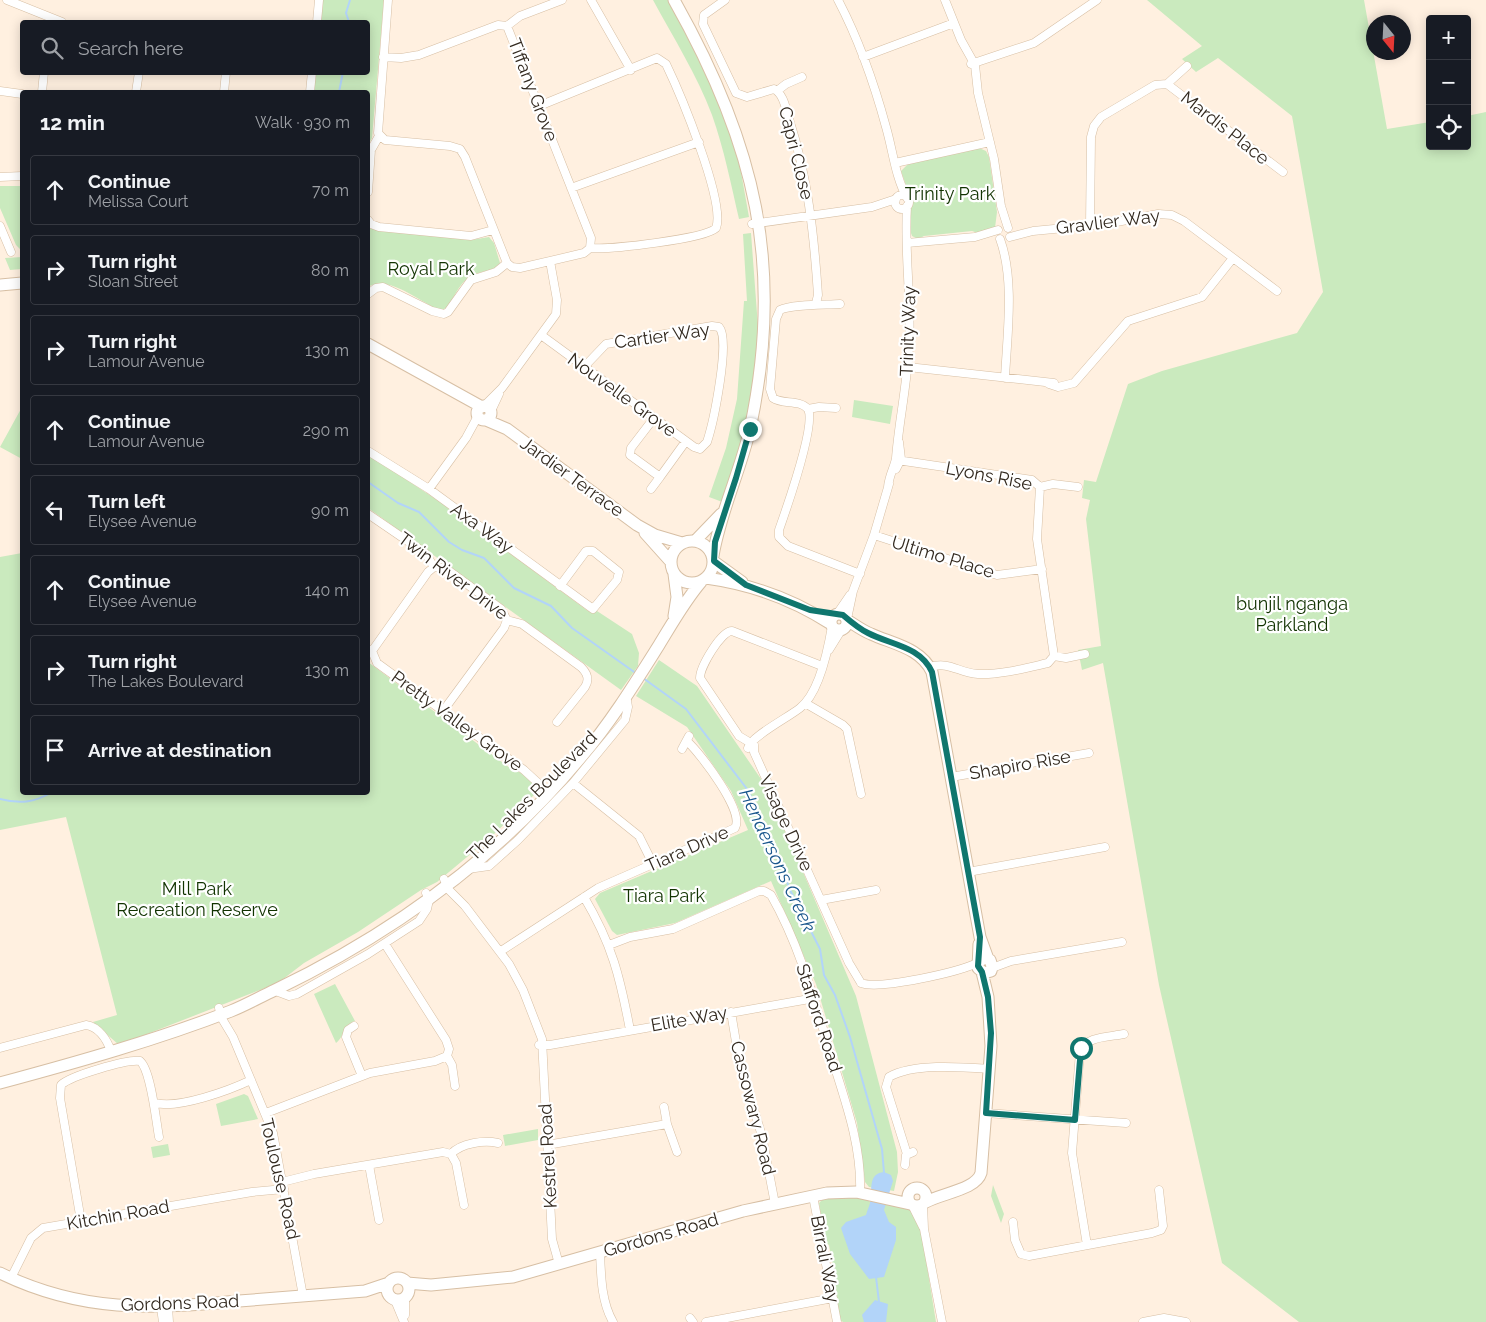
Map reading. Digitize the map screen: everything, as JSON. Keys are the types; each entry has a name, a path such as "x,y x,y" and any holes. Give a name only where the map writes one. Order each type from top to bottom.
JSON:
{"street":[{"path":"8,0 50,20"},
{"path":"388,0 376,126 379,136 385,140 450,146 460,149 465,156 507,263 512,267 520,268 584,253 590,248 616,248 701,235 714,230 718,224 717,216 699,142 677,87 664,62 660,59 653,59 631,70 539,106"},
{"path":"537,0 540,8"},
{"path":"507,26 515,18 562,0"},
{"path":"592,0 631,70"},
{"path":"674,0 711,69 734,128 756,226 760,367 750,429 727,506 710,573 703,580"},
{"name":"Capri Close","path":"725,0 704,15 702,21 734,90 739,96 747,97 766,90 777,91 786,84 802,77"},
{"name":"Trinity Way","path":"838,0 863,57 882,111 898,176 907,202 906,229 910,291 908,367 900,432 896,443 899,460 890,474 874,535 860,574 839,622"},
{"path":"945,0 961,40 973,63 990,142 1001,206 1009,233 1006,264 1005,378"},
{"path":"973,63 1038,40 1097,0"},
{"path":"317,20 318,2"},
{"path":"863,57 954,22"},
{"name":"Tiffany Grove","path":"383,57 413,57 498,25 507,26 591,238 590,248"},
{"path":"1090,226 1091,137 1094,126 1101,117 1155,85 1167,84 1186,66"},
{"path":"42,90 44,75"},
{"path":"136,90 139,75"},
{"path":"224,90 226,75"},
{"path":"310,90 312,75"},
{"name":"Mardis Place","path":"1167,84 1283,172"},
{"path":"0,91 20,94"},
{"name":"Capri Close","path":"777,91 781,96 794,135 812,217 818,295 816,303"},
{"path":"370,164 371,150 379,136"},
{"path":"571,188 699,142"},
{"path":"895,163 990,142"},
{"path":"0,177 20,176"},
{"name":"Trinity Way","path":"898,176 897,203 906,229"},
{"path":"897,203 901,196 907,202"},
{"path":"756,226 907,202"},
{"path":"1001,206 999,234 1006,264"},
{"name":"Gravlier Way","path":"1009,233 1090,226 1158,214 1172,215 1184,221 1278,291"},
{"path":"370,223 379,227 466,236 475,236 493,230"},
{"path":"0,226 11,252"},
{"path":"999,234 1004,241 1009,233"},
{"path":"907,243 1009,233"},
{"path":"908,367 1049,384 1069,381 1083,372 1128,321 1198,299 1205,294 1234,258"},
{"path":"429,490 558,310 550,261"},
{"path":"370,292 376,288 384,286 432,312 444,314 450,309 471,280 496,272 507,263"},
{"path":"0,285 20,283"},
{"path":"840,304 816,303 807,307 782,308 778,313 770,389 776,400 802,404 808,409 810,419 793,490 779,530 779,537 788,546 860,574"},
{"name":"Cartier Way","path":"584,367 606,344 712,326 719,327 724,339 720,380 709,438 705,446"},
{"name":"Nouvelle Grove","path":"541,336 696,448 705,446"},
{"name":"Jardier Terrace","path":"370,345 460,396 637,525 655,536 682,544"},
{"path":"808,409 819,407 836,408"},
{"path":"654,418 630,453 634,459 660,477"},
{"path":"651,489 686,441"},
{"name":"Axa Way","path":"370,452 429,490 560,586 593,609 619,574 618,570 593,551 584,553 560,586"},
{"name":"Lyons Rise","path":"899,460 1032,480 1040,487 1053,484 1078,487"},
{"path":"930,670 947,665 972,674 986,674 1051,661 1054,656 1037,532 1040,487"},
{"path":"727,506 716,522 695,541 682,544 674,551 671,562 674,574 689,584 703,580 746,585 915,652 930,670 985,966 991,1033 990,1069 980,1177 970,1187 916,1202"},
{"name":"Twin River Drive","path":"370,515 425,553 434,567 446,568 502,609 507,620 522,624 581,667 586,673 588,681 557,722"},
{"name":"Jardier Terrace","path":"637,525 671,562"},
{"name":"Ultimo Place","path":"874,535 997,575 1042,568"},
{"path":"695,541 706,546 713,559 746,585"},
{"path":"370,651 428,572 434,567"},
{"name":"The Lakes Boulevard","path":"673,620 677,597 674,574"},
{"name":"The Lakes Boulevard","path":"0,1082 147,1039 222,1012 273,990 353,948 468,869 546,791 612,715 639,676 673,620 703,580"},
{"path":"442,711 504,628 507,620"},
{"path":"751,745 805,703 839,622"},
{"name":"Visage Drive","path":"822,666 735,632 727,631 720,638 701,670 700,678 739,736 751,745 860,985 882,984 985,966"},
{"name":"Pretty Valley Grove","path":"370,651 377,663 524,770 546,791"},
{"path":"1054,656 1066,658 1085,654"},
{"name":"The Lakes Boulevard","path":"468,869 485,868 494,862 573,783 625,720 628,707 626,695"},
{"path":"805,703 847,729 861,794"},
{"name":"Tiara Drive","path":"500,951 603,886 726,833 737,825 737,817 724,790 688,739 682,749"},
{"name":"Shapiro Rise","path":"951,777 1089,753"},
{"path":"573,783 639,836 654,864"},
{"name":"The Lakes Boulevard","path":"447,883 499,832 546,791"},
{"path":"968,872 1105,847"},
{"name":"Kestrel Road","path":"447,883 500,951 520,983 541,1044 552,1238 556,1265"},
{"path":"821,900 876,890"},
{"name":"Stafford Road","path":"610,945 630,937 673,929 755,893 764,891 774,899 808,976 815,998 852,1124 860,1167 861,1193"},
{"name":"The Lakes Boulevard","path":"273,990 285,995 296,994 384,944 423,918 428,896"},
{"path":"584,897 610,945 620,978 630,1030"},
{"path":"985,966 1122,942"},
{"path":"266,1113 362,1076 435,1061 447,1056 450,1050 446,1040 384,944"},
{"name":"Elite Way","path":"541,1044 815,998"},
{"name":"Toulouse Road","path":"222,1012 273,1133 304,1296"},
{"name":"Cassowary Road","path":"731,1012 738,1053 762,1136 775,1204"},
{"path":"0,1048 86,1025 94,1027 105,1039 111,1051"},
{"path":"354,1026 348,1030 346,1037 362,1076"},
{"path":"1087,1245 1073,1165 1081,1048 1088,1041 1124,1034"},
{"path":"447,1056 452,1065 455,1086"},
{"path":"81,1221 60,1098 61,1085 72,1079 136,1060 142,1063 146,1068 150,1093 156,1103 155,1113 159,1137"},
{"path":"905,1165 910,1153 886,1087 889,1077 898,1073 942,1066 990,1069"},
{"path":"156,1103 212,1096 252,1080"},
{"path":"664,1107 667,1124 677,1152"},
{"path":"986,1113 1126,1123"},
{"path":"547,1145 667,1124"},
{"path":"464,1205 456,1163 451,1154 462,1146 490,1142 498,1143"},
{"name":"Kitchin Road","path":"5,1275 35,1234 48,1227 252,1192 314,1174 443,1152 451,1154"},
{"path":"369,1165 380,1220"},
{"path":"942,1322 924,1229 914,1189 952,1191"},
{"path":"1014,1222 1017,1248 1024,1256 1152,1234 1161,1230 1163,1222 1159,1190"},
{"name":"Gordons Road","path":"5,1275 51,1293 88,1302 135,1308 365,1291 401,1293 431,1285 504,1279 775,1204 813,1196 836,1192 861,1193 916,1202"},
{"name":"Birrali Way","path":"813,1196 837,1322"},
{"path":"596,1253 607,1310 613,1322"},
{"name":"Gordons Road","path":"365,1291 389,1283 397,1278 403,1279 401,1293"},
{"path":"389,1283 388,1290 401,1293 405,1322"},
{"path":"706,1322 832,1298"},
{"path":"163,1322 165,1307"},
{"path":"165,1307 169,1322"},
{"path":"1143,1322 1164,1318 1186,1322"}],"green space":[{"path":"322,0 384,0 372,138 370,142 370,90 314,90 315,75 370,75 370,20 320,20"},
{"path":"653,0 670,0 724,110 738,155 749,217 739,219 724,154 712,115 692,71"},
{"name":"bunjil nganga Parkland","path":"1147,0 1364,0 1367,15 1366,60 1375,60 1387,129 1426,123 1426,150 1471,150 1471,115 1486,112 1486,1322 1299,1322 1222,1263 1159,985 1103,663 1082,670 1078,650 1101,646 1086,519 1090,500 1082,498 1084,480 1096,482 1128,384 1162,371 1297,333 1323,292 1292,116 1218,58 1196,72 1182,59 1202,46"},
{"name":"Trinity Park","path":"979,148 986,151 989,157 997,212 995,228 978,233 972,231 924,236 918,239 912,236 910,230 911,200 901,171 908,164"},
{"path":"0,186 20,186 20,249 16,245 0,208"},
{"name":"Royal Park","path":"370,228 471,240 489,237 494,243 500,263 493,268 468,278 461,284 446,308 442,310 393,286 376,284 370,286"},
{"path":"751,233 759,340 749,417 725,503 709,497 726,448 737,399 744,301 747,301 743,234"},
{"path":"20,257 20,269 10,270 5,258"},
{"path":"854,400 893,406 890,424 852,417"},
{"path":"20,411 20,458 0,447"},
{"path":"370,455 443,504 588,611 597,611 632,634 639,653 638,666 621,690 370,509"},
{"name":"Mill Park Recreation Reserve","path":"20,553 20,795 370,795 370,663 514,771 526,776 535,787 535,794 491,837 437,882 421,890 358,932 304,963 278,983 119,1045 93,1022 117,1015 66,817 0,830 0,557"},
{"name":"Tiara Park","path":"659,660 697,686 761,779 791,844 856,996 897,1152 898,1172 894,1191 869,1187 865,1182 857,1123 816,984 771,881 675,923 617,935 612,931 595,899 600,893 748,830 731,791 687,727 636,696"},
{"path":"335,984 355,1021 348,1025 336,1043 314,994"},
{"path":"244,1094 248,1096 258,1119 221,1126 216,1104"},
{"path":"538,1129 538,1140 505,1146 503,1135"},
{"path":"168,1144 170,1155 153,1158 151,1147"},
{"path":"993,1185 1004,1214 1001,1223 991,1196"},
{"path":"864,1197 870,1202 885,1204 892,1202 912,1211 921,1229 936,1322 843,1322 840,1320 832,1278 835,1276 829,1245 825,1242 819,1203 824,1198"}],"water":[{"path":"884,1172 891,1175 893,1181 884,1210 889,1222 896,1227 896,1240 884,1277 869,1279 850,1254 841,1228 846,1222 866,1215 870,1203 873,1179 879,1173"},
{"path":"875,1300 888,1304 886,1322 864,1322 862,1315"}],"waterway":[{"name":"Hendersons Creek","path":"348,20 346,13 350,0"},
{"name":"Hendersons Creek","path":"339,90 342,75"},
{"name":"Hendersons Creek","path":"370,483 398,503 419,512 449,542 462,550 484,558 514,588 551,606 572,628 637,674"},
{"name":"Hendersons Creek","path":"643,678 686,709 747,789 756,806 790,890 820,949 824,975 835,995 850,1037 882,1149 884,1173"},
{"path":"0,799 26,802 46,795"},
{"name":"Hendersons Creek","path":"876,1277 879,1302"}],"route":[{"path":"750,429 715,542 712,556 714,561 746,585 810,610 845,616 847,620 869,633 918,654 932,672 980,937 978,966 982,972 988,997 991,1059 986,1113 1075,1120 1081,1048"}]}
